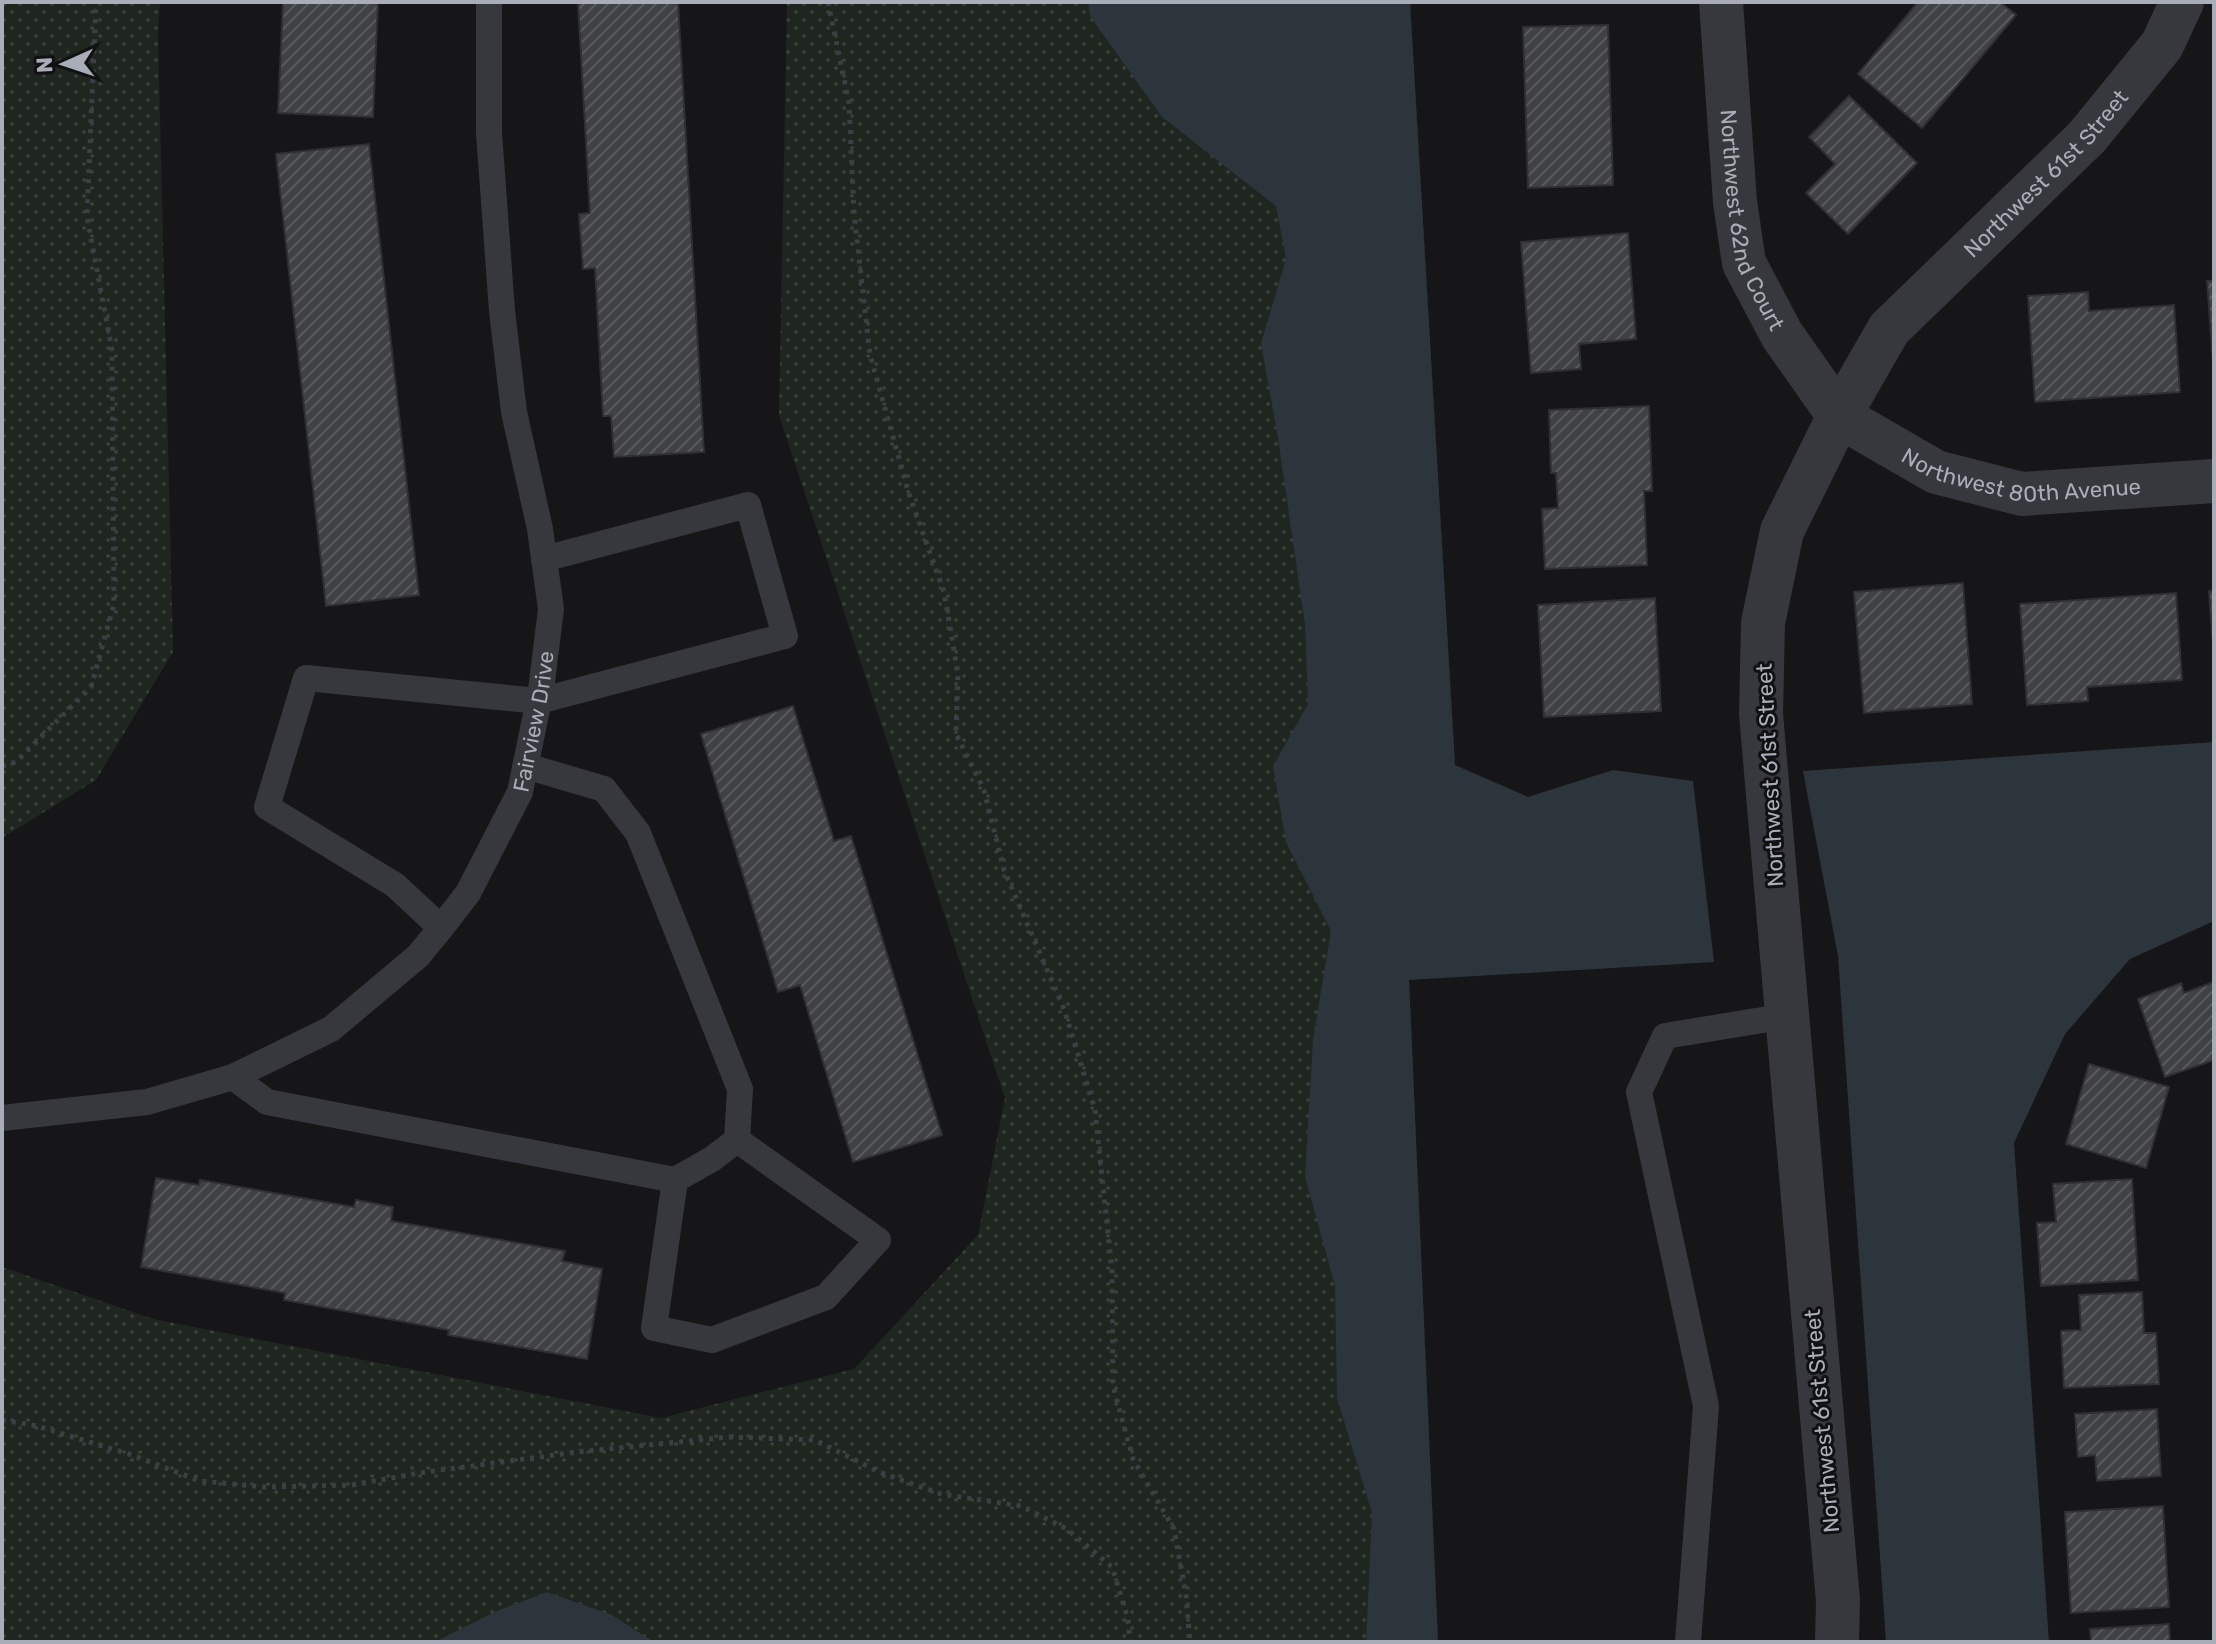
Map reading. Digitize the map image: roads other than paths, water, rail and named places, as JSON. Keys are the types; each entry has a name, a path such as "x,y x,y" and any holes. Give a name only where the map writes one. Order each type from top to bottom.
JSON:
{"street":[{"name":"Northwest 62nd Court","path":"1721,2 1735,202 1744,263 1782,335 1839,416"},
{"name":"Northwest 61st Street","path":"1837,1642 1837,1585 1761,714 1763,623 1782,531 1839,416 1889,329 2087,137 2162,45 2182,2"},
{"name":"Northwest 80th Avenue","path":"1839,416 1936,472 2022,494 2214,481"}],"lane":[{"name":"Fairview Drive","path":"2,1118 147,1102 233,1077 331,1029 418,956 441,928 468,893 520,792 539,701 551,609 540,529 514,412 502,311 489,133 489,2"},
{"path":"441,928 395,885 267,807 306,678 539,701 785,636 748,505 544,559"},
{"path":"233,1077 267,1102 675,1180 712,1159 737,1140 740,1089 638,833 604,789 526,766"},
{"path":"1688,1642 1706,1406 1639,1092 1665,1036 1787,1016"},
{"path":"675,1180 654,1328 712,1340 826,1297 878,1240 737,1140"}]}
